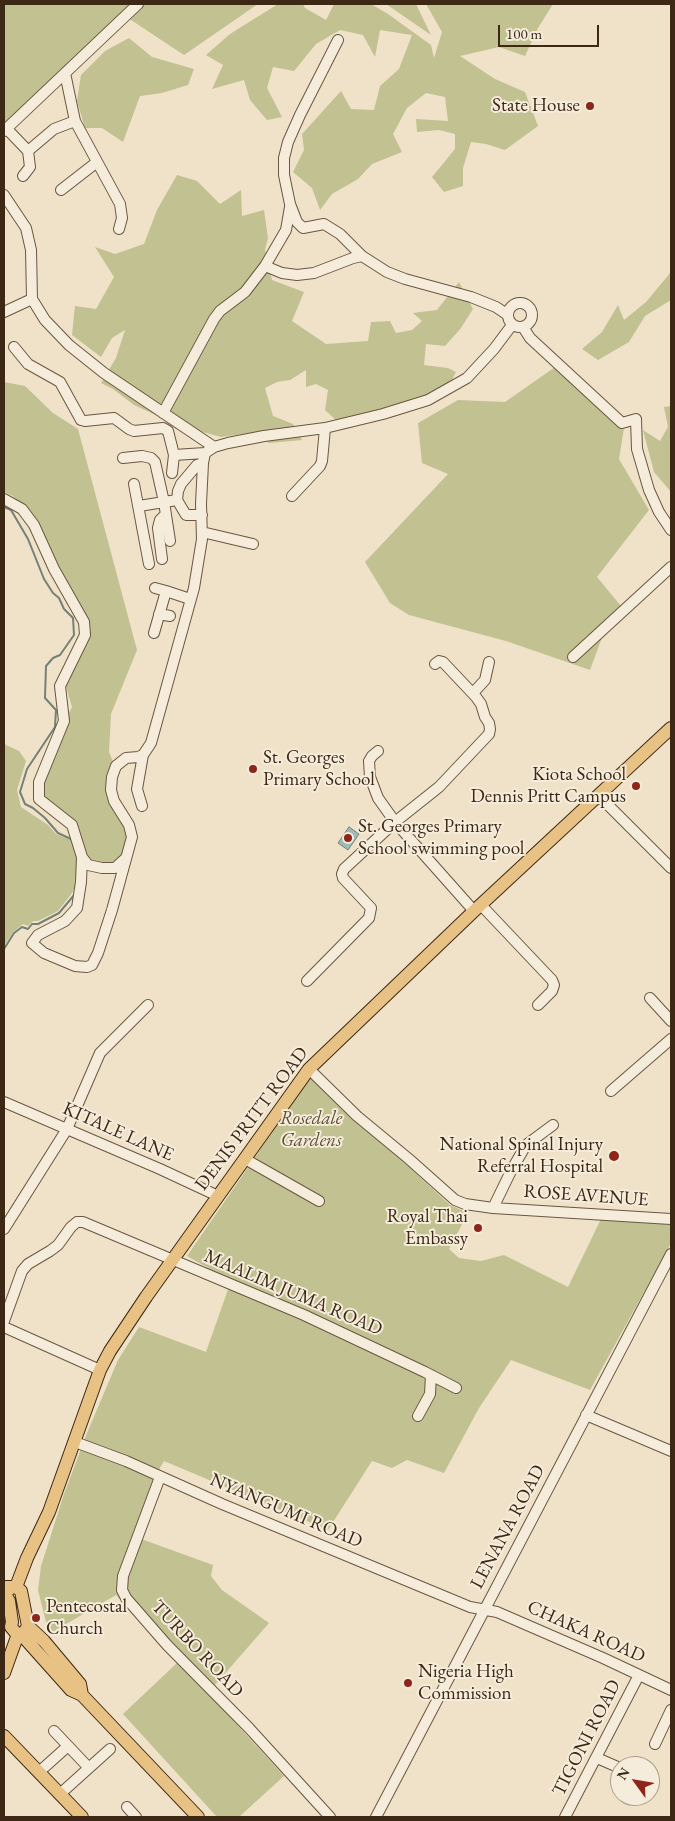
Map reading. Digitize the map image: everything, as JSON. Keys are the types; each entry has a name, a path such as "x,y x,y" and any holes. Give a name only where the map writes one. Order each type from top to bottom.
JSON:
{"main road":[{"name":"DENIS PRITT ROAD","path":"11,1592 49,1512 100,1370 124,1330 172,1260 309,1069 671,728"},
{"name":"DENIS PRITT ROAD","path":"11,1592 48,1521 49,1512"},
{"path":"4,1672 16,1628 11,1592"},
{"path":"4,1653 16,1628"},
{"path":"16,1628 44,1641 80,1684 82,1695 198,1817"},
{"path":"4,1736 82,1817"}],"street":[{"path":"23,176 30,167 28,150 5,129 138,4"},
{"path":"338,40 288,142 284,158 284,175 290,204 300,226 308,229 324,224 340,234 362,256 387,272 404,279 448,290 489,304 523,304 530,309 531,319 523,327"},
{"path":"65,73 75,121 120,204 122,218 120,229"},
{"path":"28,150 54,129 75,121"},
{"path":"61,190 97,162"},
{"path":"4,196 26,228 31,250 32,299 45,320 69,345 163,413 207,454"},
{"path":"163,413 214,318 220,311 245,292 265,266 286,230 290,204"},
{"path":"265,266 282,273 297,275 314,274 352,258 362,256"},
{"path":"4,312 32,299"},
{"path":"489,304 519,327 523,327 530,338 622,423 636,419 637,449 649,490 659,512 671,530"},
{"path":"174,455 207,454 264,436 325,428 383,414 428,400 458,384 476,368 510,320 511,307 514,305"},
{"path":"14,347 28,364 60,382 81,420 114,418 134,431 163,428 168,431 174,455 172,473"},
{"path":"292,496 320,466 325,428"},
{"path":"202,515 186,514 177,500 181,484 207,454"},
{"path":"142,806 137,789 143,755 151,743 200,561 207,454"},
{"path":"124,458 142,456 151,458 155,462 170,541"},
{"path":"134,484 149,564"},
{"path":"4,499 22,509 34,525 54,569 84,622 85,635 60,686 64,721 39,782 39,798 72,824 82,857 81,882 77,908 65,921 38,935 32,942 44,954 75,966 87,967 92,965 98,953 132,837 132,830 114,800 111,790 112,777 116,766 126,758 138,758 143,755"},
{"path":"139,506 177,500"},
{"path":"162,559 158,528 160,520 166,514"},
{"path":"202,532 253,544"},
{"path":"573,657 671,567"},
{"path":"155,588 190,599"},
{"path":"154,633 166,591"},
{"path":"159,614 170,616"},
{"path":"307,981 369,918 371,908 343,878 344,868 395,822 439,787 489,734 490,723 485,717 481,704 443,662 439,661 435,664"},
{"path":"472,693 483,684 489,662"},
{"path":"378,751 369,762 372,782 378,798 395,822 478,908 552,980 554,985 552,991 538,1005"},
{"path":"599,796 671,868"},
{"path":"82,857 88,865 102,868 115,868 126,857"},
{"path":"650,998 671,1021"},
{"path":"4,1228 67,1129 100,1053 148,1005"},
{"path":"611,1091 671,1039"},
{"name":"ROSE AVENUE","path":"309,1069 357,1116 409,1158 455,1200 465,1204 493,1208 671,1219"},
{"name":"KITALE LANE","path":"4,1102 218,1196"},
{"path":"493,1208 526,1146 553,1125"},
{"path":"244,1159 318,1201"},
{"name":"MAALIM JUMA ROAD","path":"4,1320 22,1271 28,1264 50,1252 71,1226 77,1222 84,1222 304,1315 456,1388"},
{"name":"LENANA ROAD","path":"376,1817 671,1254"},
{"path":"4,1327 100,1370"},
{"path":"418,1416 430,1394 431,1375"},
{"path":"586,1415 671,1451"},
{"name":"NYANGUMI ROAD","path":"75,1442 122,1460 470,1607 485,1609"},
{"name":"TURBO ROAD","path":"160,1477 123,1576 122,1590 126,1598 167,1645 249,1728 330,1817"},
{"name":"CHAKA ROAD","path":"485,1609 497,1612 581,1648 671,1690"},
{"name":"TIGONI ROAD","path":"565,1817 639,1675"},
{"path":"656,1744 671,1710"},
{"path":"54,1731 88,1768"},
{"path":"39,1772 68,1746"},
{"path":"60,1794 110,1749"},
{"path":"597,1758 610,1764"},
{"path":"127,1807 136,1817"}],"green space":[{"path":"4,4 258,4 184,55 128,18 4,132"},
{"path":"278,4 303,4 305,8 326,20 334,4 371,4 431,45 434,58 442,32 426,4 553,4 538,28 525,56 499,47 460,56 495,79 525,92 538,126 505,150 471,142 463,168 463,186 444,192 432,177 455,149 455,134 439,130 417,132 416,119 448,121 445,97 426,93 407,108 393,134 402,152 372,164 358,179 332,194 320,210 312,188 293,172 304,150 302,134 341,91 351,109 374,110 380,86 399,69 412,35 380,30 375,57 363,35 340,30 316,44 294,71 273,67 267,88 282,117 267,120 250,100 244,80 212,89 223,65 206,55 230,34"},
{"path":"386,4 416,4 431,35"},
{"path":"129,38 152,57 194,69 188,85 162,93 140,96 123,142 102,128 85,128 77,101 81,75 105,51"},
{"path":"177,175 197,181 220,204 241,190 242,216 264,210 268,238 265,250 272,280 304,292 292,321 326,344 368,341 371,322 390,321 396,333 412,330 422,321 413,313 437,310 459,282 473,309 461,328 445,346 426,344 424,365 448,368 456,372 443,397 391,416 337,421 325,410 328,390 316,384 306,387 306,370 290,380 277,382 265,388 273,416 293,424 302,440 269,443 257,432 221,437 203,432 176,429 158,416 134,405 113,389 101,383 116,358 125,330 112,338 101,357 72,335 75,306 96,309 114,277 95,247 115,254 144,244 157,210"},
{"path":"671,272 671,300 645,316 629,342 598,360 582,349 602,332 618,305 624,320 646,302"},
{"path":"558,365 624,428 619,459 649,510 597,577 625,611 603,635 590,670 506,641 409,615 390,603 365,562 448,474 422,463 418,423 458,400 505,402"},
{"path":"4,382 25,386 53,413 78,429 137,650 111,714 109,752 114,764 109,776 127,832 127,840 120,861 85,872 79,828 73,820 41,797 39,789 54,743 72,707 64,680 89,631 27,512 13,496 4,492"},
{"path":"671,406 671,492 654,472 643,430 660,441 668,427 664,407"},
{"path":"4,744 19,751 26,761 17,790 21,807 48,825 56,834 73,841 78,858 78,881 72,893 58,911 38,921 33,921 28,926 23,924 13,932 4,946"},
{"name":"Rosedale Gardens","path":"311,1076 450,1205 468,1213 449,1249 459,1258 481,1261 504,1255 568,1287 602,1217 671,1225 671,1243 590,1390 511,1360 479,1408 444,1473 407,1460 392,1468 372,1461 328,1530 164,1461 153,1480 133,1536 213,1565 211,1576 222,1590 269,1623 208,1693 284,1776 239,1817 217,1817 123,1714 178,1662 116,1595 49,1634 38,1590 41,1566 64,1494 87,1433 118,1360 139,1327 206,1352 231,1281 187,1256"}],"water":[{"name":"St. Georges Primary School swimming pool","path":"349,827 359,834 348,850 338,843"}],"waterway":[{"path":"4,507 11,510 28,539 44,579 53,593 59,598 64,609 73,618 74,635 60,655 53,658 46,666 45,698 56,710 55,727 27,769 20,792 25,804 45,818 58,833 73,840"},
{"path":"4,949 14,933 22,927 28,929 32,924 38,924 59,913 75,894"}],"place":[{"name":"State House","path":"590,106"},
{"name":"St. Georges Primary School","path":"253,769"},
{"name":"Kiota School Dennis Pritt Campus","path":"636,786"},
{"name":"St. Georges Primary School swimming pool","path":"348,838"},
{"name":"National Spinal Injury Referral Hospital","path":"614,1156"},
{"name":"Royal Thai Embassy","path":"478,1228"},
{"name":"Pentecostal Church","path":"36,1618"},
{"name":"Nigeria High Commission","path":"408,1683"}]}
